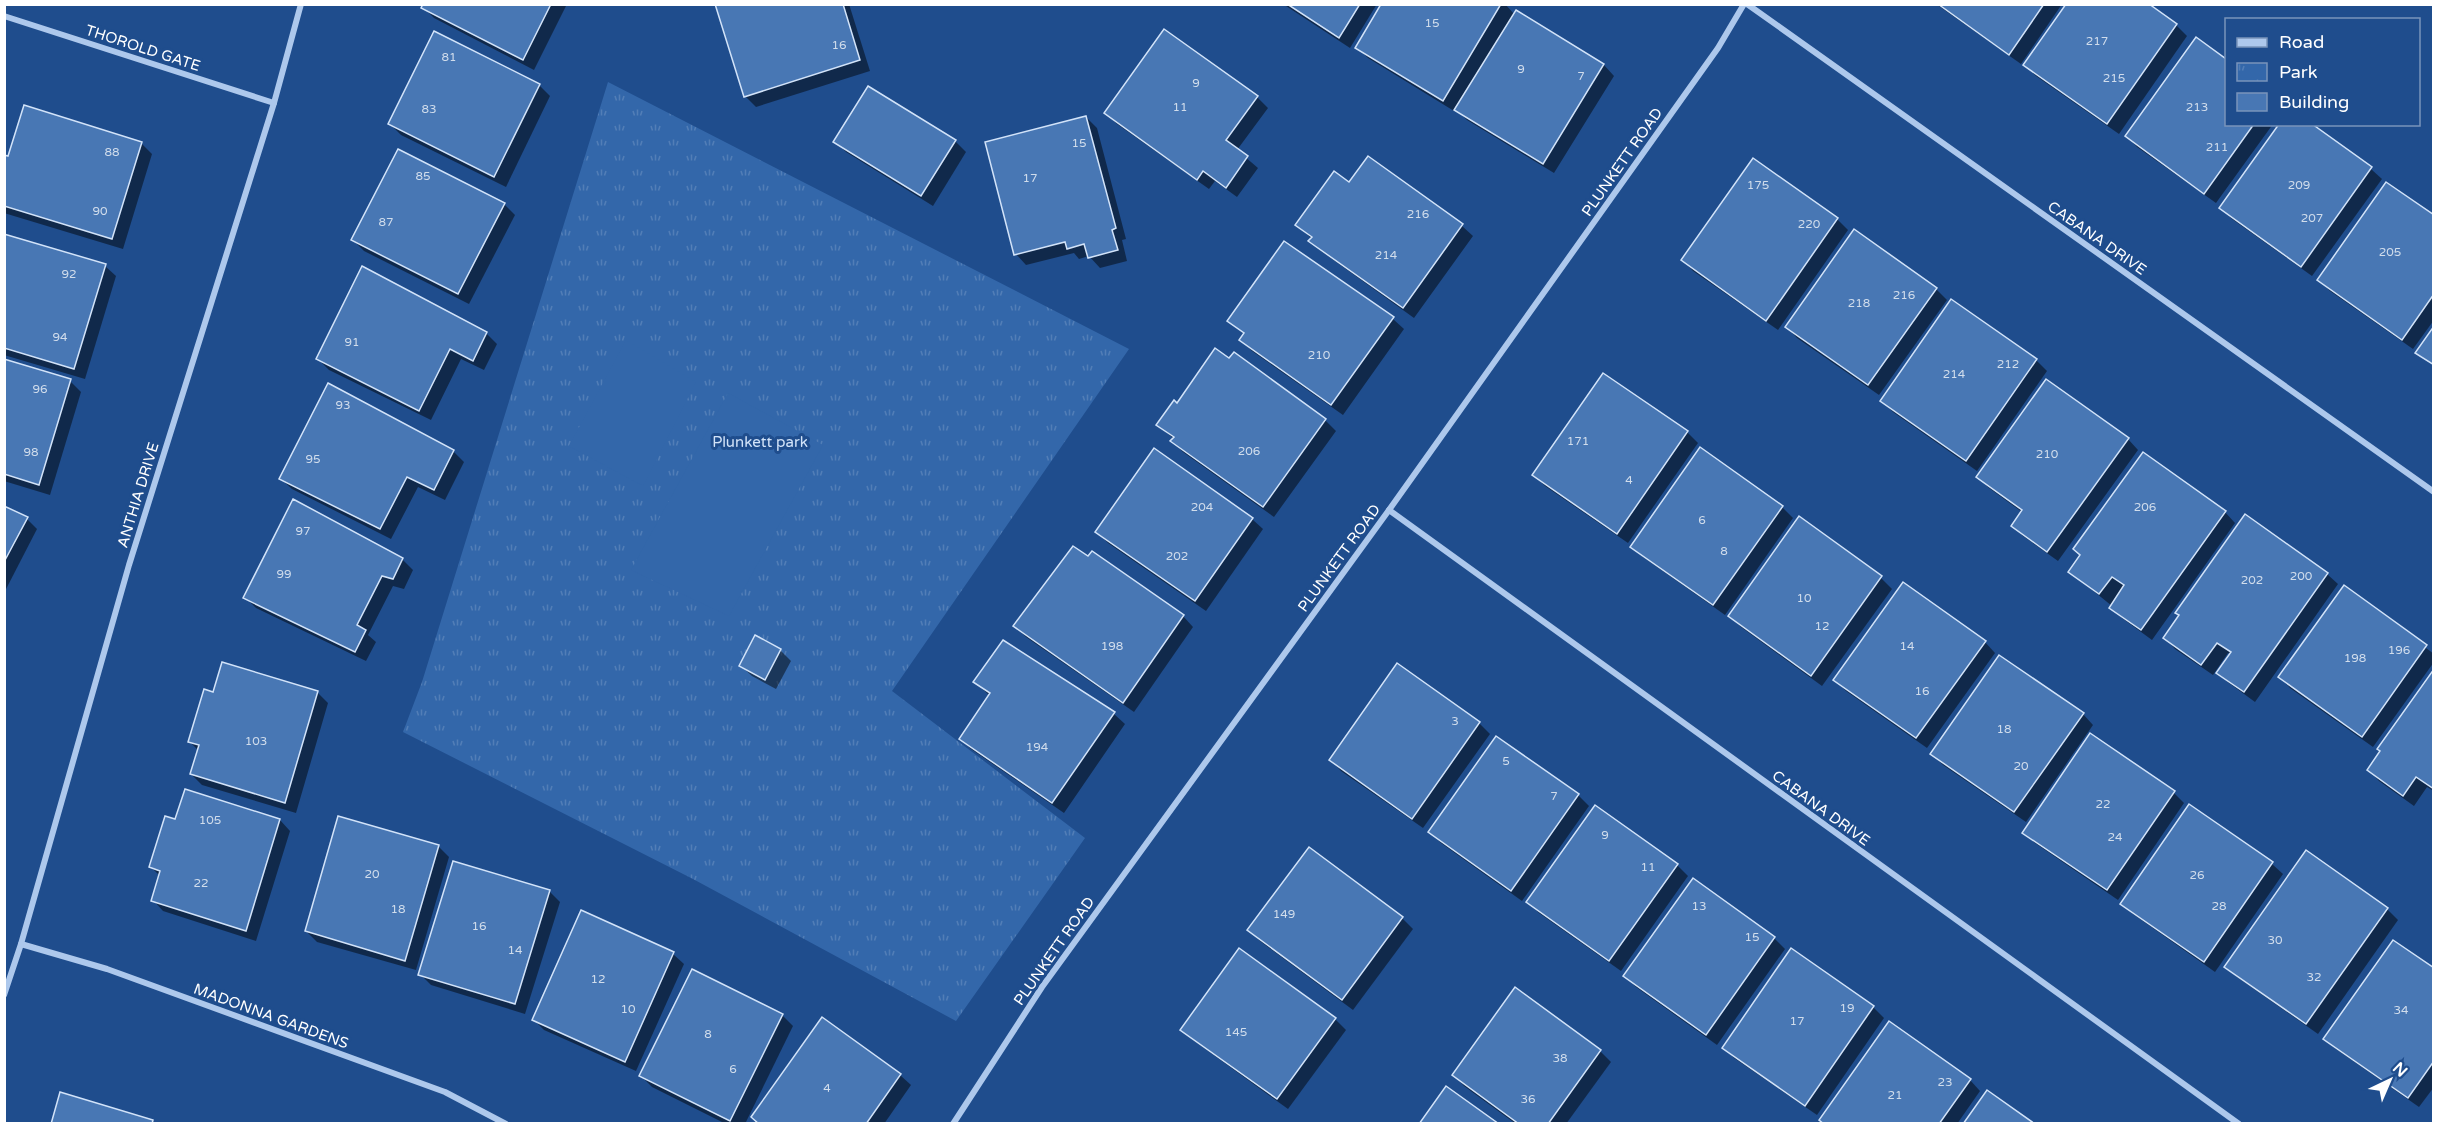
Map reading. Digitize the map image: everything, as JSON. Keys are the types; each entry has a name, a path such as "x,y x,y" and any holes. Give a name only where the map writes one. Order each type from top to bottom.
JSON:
{"street":[{"name":"ANTHIA DRIVE","path":"4,995 21,944 129,565 274,103 301,4"},
{"name":"CABANA DRIVE","path":"1746,4 2433,492"},
{"name":"PLUNKETT ROAD","path":"952,1124 1041,987 1389,510 1718,48 1746,4"},
{"name":"THOROLD GATE","path":"4,16 274,103"},
{"name":"CABANA DRIVE","path":"1389,510 2239,1124"},
{"name":"MADONNA GARDENS","path":"21,944 107,969 446,1092 506,1124"}],"green space":[{"name":"Plunkett park","path":"608,82 1129,349 892,691 1085,838 956,1021 693,879 403,732 422,682"},
{"path":"626,340 696,382 643,486 569,446"},
{"path":"728,393 823,445 729,616 631,570"}],"building":[{"path":"423,4 551,4 523,60 421,8"},
{"path":"715,4 843,4 860,60 744,97"},
{"path":"1287,4 1360,4 1339,38"},
{"path":"1381,4 1501,4 1443,101 1355,48"},
{"path":"1938,4 2044,4 2009,55"},
{"path":"2066,4 2149,4 2177,24 2107,124 2023,65"},
{"path":"1516,10 1604,64 1543,164 1454,110"},
{"path":"1164,29 1258,96 1226,140 1248,156 1226,188 1203,171 1197,180 1104,113"},
{"path":"434,31 540,84 494,177 388,124"},
{"path":"2196,37 2225,58 2225,126 2253,126 2204,194 2125,136"},
{"path":"868,86 956,140 921,196 833,142"},
{"path":"24,105 142,142 112,239 4,206 4,155 8,156"},
{"path":"1086,116 1116,228 1112,230 1118,250 1088,258 1084,244 1067,249 1065,242 1014,255 985,142"},
{"path":"2278,126 2315,126 2372,167 2301,267 2219,208"},
{"path":"398,149 505,203 458,294 351,240"},
{"path":"1368,156 1463,224 1403,308 1308,241 1312,237 1295,225 1334,171 1349,182"},
{"path":"1753,158 1838,218 1766,321 1681,260"},
{"path":"2386,182 2434,215 2434,294 2402,340 2317,280"},
{"path":"1854,229 1937,288 1868,385 1785,327"},
{"path":"4,234 106,264 74,369 4,348"},
{"path":"1284,241 1394,317 1331,405 1239,340 1244,333 1227,321"},
{"path":"362,266 487,332 473,361 450,349 419,411 316,359"},
{"path":"1951,299 2037,359 1966,461 1880,401"},
{"path":"2434,326 2434,365 2415,353"},
{"path":"1215,348 1229,358 1234,352 1326,419 1263,507 1170,441 1174,437 1156,425 1174,400 1177,403"},
{"path":"4,359 71,379 39,485 4,474"},
{"path":"1603,373 1688,431 1617,534 1532,475"},
{"path":"2046,379 2129,438 2047,552 2011,526 2022,510 1976,477"},
{"path":"328,383 454,450 434,490 407,477 380,529 279,479"},
{"path":"1700,447 1783,506 1713,605 1630,547"},
{"path":"1154,448 1253,518 1195,601 1095,532"},
{"path":"2143,452 2226,511 2141,630 2109,608 2124,585 2112,577 2099,594 2068,572 2080,555 2073,549"},
{"path":"293,499 403,558 393,579 382,576 357,625 366,630 355,652 243,598"},
{"path":"4,506 28,517 4,562"},
{"path":"2245,514 2328,573 2244,692 2216,673 2231,652 2217,643 2201,665 2163,638 2179,615 2175,613"},
{"path":"1799,516 1882,576 1811,676 1728,616"},
{"path":"1073,546 1088,556 1092,551 1184,615 1123,703 1013,626"},
{"path":"1903,582 1986,641 1916,738 1833,680"},
{"path":"2344,585 2427,645 2362,737 2278,677"},
{"path":"755,635 781,649 765,680 739,666"},
{"path":"1003,640 1115,712 1052,803 959,739 990,693 973,682"},
{"path":"1999,655 2084,713 2014,812 1930,754"},
{"path":"222,662 318,691 285,803 190,774 199,745 188,742 204,689 213,692"},
{"path":"1397,663 1480,722 1412,819 1329,760"},
{"path":"2434,669 2434,789 2416,777 2403,796 2367,770 2380,751 2377,749"},
{"path":"2090,733 2175,791 2107,890 2022,833"},
{"path":"1496,736 1579,794 1511,891 1428,832"},
{"path":"185,789 280,819 246,931 151,901 160,871 149,867 165,816 175,819"},
{"path":"2189,804 2273,862 2204,962 2120,904"},
{"path":"1595,805 1678,864 1609,961 1526,902"},
{"path":"338,816 439,845 405,961 305,931"},
{"path":"1309,847 1403,917 1342,1000 1247,930"},
{"path":"2306,850 2388,908 2306,1024 2224,967"},
{"path":"453,861 550,890 515,1004 418,975"},
{"path":"1693,878 1775,937 1706,1035 1623,976"},
{"path":"581,910 674,952 625,1062 532,1020"},
{"path":"2393,940 2434,968 2434,1061 2408,1098 2323,1039"},
{"path":"1239,948 1336,1018 1277,1099 1180,1030"},
{"path":"1791,948 1874,1006 1805,1106 1722,1048"},
{"path":"692,969 783,1014 730,1121 639,1076"},
{"path":"1515,987 1601,1050 1548,1124 1519,1124 1452,1075"},
{"path":"822,1017 901,1074 866,1124 759,1124 751,1117"},
{"path":"1889,1021 1971,1079 1939,1124 1824,1124 1819,1120"},
{"path":"1446,1086 1499,1124 1419,1124"},
{"path":"1987,1090 2035,1124 1963,1124"},
{"path":"60,1092 153,1120 152,1124 51,1124"}]}
